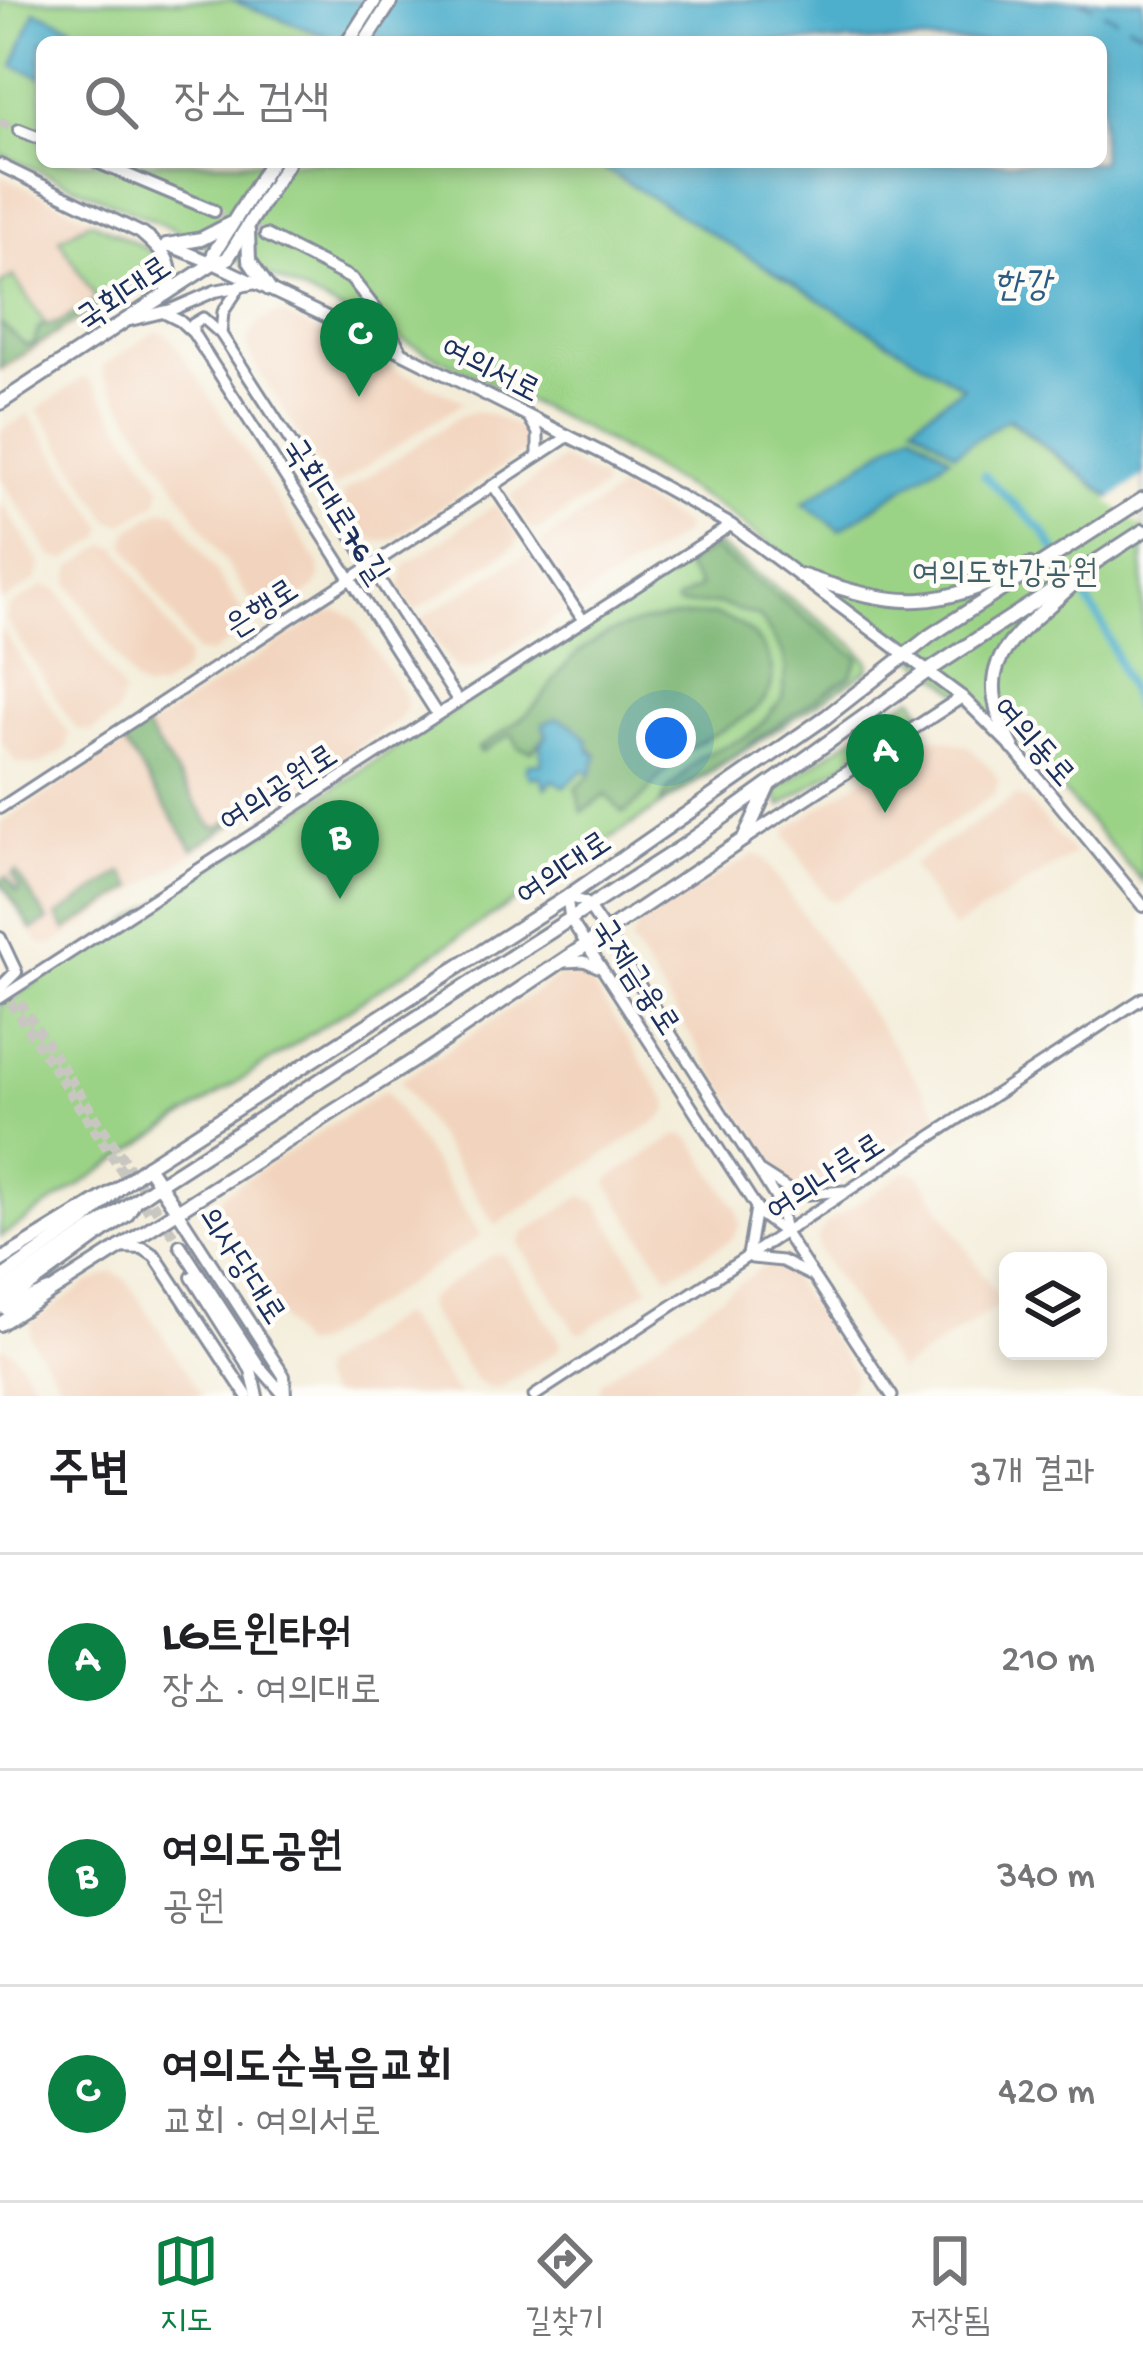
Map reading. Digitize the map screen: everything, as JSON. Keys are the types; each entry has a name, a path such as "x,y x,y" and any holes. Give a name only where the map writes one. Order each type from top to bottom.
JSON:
{"main road":[{"path":"352,36 375,0"},
{"path":"369,36 392,0"},
{"path":"19,130 36,137"},
{"name":"여의서로","path":"0,165 166,245 213,262 569,436 731,525 928,671"},
{"path":"111,168 214,211"},
{"name":"국회대로","path":"0,403 213,262 227,259 249,224 268,168"},
{"name":"국회대로","path":"213,262 233,223 283,168"},
{"path":"166,245 201,239 233,223"},
{"path":"249,224 249,260 263,286"},
{"path":"143,234 169,260 167,293"},
{"path":"266,236 352,279 401,352"},
{"path":"127,321 241,284 263,286"},
{"name":"여의대로","path":"0,1261 567,897 826,717 905,653 1143,499"},
{"name":"여의대로","path":"0,1292 570,920 928,671 1143,531"},
{"path":"803,576 875,599 932,600 964,594 1075,544"},
{"path":"1013,748 996,715 995,702 997,669 1006,647 1019,630 1101,559"},
{"name":"여의동로","path":"928,671 1013,748 1143,906"},
{"path":"0,1324 419,1057 962,698"},
{"path":"744,839 769,784"},
{"path":"0,937 27,980"},
{"path":"0,937 16,973 1,979"},
{"name":"의사당대로","path":"147,1166 284,1376 285,1396"},
{"path":"0,1279 85,1220 119,1188"},
{"path":"0,1310 126,1215 133,1204"},
{"name":"의사당대로","path":"257,1396 251,1370 177,1247 285,1396"},
{"path":"116,1248 143,1248 155,1256 247,1396"},
{"path":"0,1310 50,1291"}],"street":[{"path":"221,334 223,312 241,284"},
{"name":"국회대로76길","path":"162,313 193,333 437,714"},
{"path":"193,333 194,324 203,318 221,334"},
{"name":"국회대로76길","path":"221,334 458,701"},
{"path":"528,416 539,439 536,457"},
{"name":"은행로","path":"0,808 569,436"},
{"path":"494,485 584,620"},
{"name":"여의공원로","path":"0,998 731,525"},
{"path":"326,541 344,544 345,526"},
{"path":"375,616 385,603 394,603"},
{"name":"국제금융로","path":"785,1233 780,1205 604,931 584,902 567,897 570,920 756,1208 785,1233 892,1396"},
{"path":"559,962 601,968"},
{"name":"여의나루로","path":"534,1396 1143,998"},
{"path":"758,1170 797,1195 850,1190"},
{"path":"756,1208 747,1258 782,1261 815,1278"}],"shaded area":[{"path":"0,175 162,253 166,264 0,374"},
{"path":"279,313 464,402 333,488 249,355 247,342 253,330 261,320"},
{"path":"156,331 169,336 186,360 319,565 320,578 314,588 277,612 258,609 252,603 103,374 103,366"},
{"path":"85,377 161,487 157,502 123,524 110,521 38,409"},
{"path":"474,412 517,427 526,436 527,450 393,539 379,542 364,535 342,502 343,493 462,415"},
{"path":"28,414 104,527 101,538 66,560 52,557 0,477 0,432"},
{"path":"563,459 602,479 603,488 538,530 529,529 511,496"},
{"path":"621,489 684,525 684,534 577,601 541,548 542,542"},
{"path":"0,500 41,564 37,579 3,601 0,600"},
{"path":"495,505 519,536 516,545 414,611 400,589 405,565"},
{"path":"162,509 176,512 243,613 240,633 211,654 196,652 125,544 128,531"},
{"path":"106,545 118,548 188,657 184,671 160,688 146,690 135,684 69,583 72,567"},
{"path":"527,553 564,604 563,613 475,670 457,670 420,619"},
{"path":"43,586 58,590 124,694 116,715 91,732 76,729 6,620 8,608"},
{"path":"338,610 353,617 405,697 399,720 52,945 39,943 0,884 0,824 327,612"},
{"path":"0,627 69,734 66,749 39,765 17,763 0,740"},
{"path":"941,738 968,746 994,772 995,794 836,901 827,899 786,836 787,829 922,740"},
{"path":"1016,796 1026,800 1074,854 953,929 912,865"},
{"path":"754,854 763,857 938,1111 937,1119 819,1192 797,1191 784,1183 631,942 638,926"},
{"path":"575,972 591,983 667,1101 668,1110 496,1225 400,1081 563,974"},
{"path":"385,1090 481,1236 314,1344 300,1346 219,1224 217,1206 224,1194"},
{"path":"684,1135 692,1140 737,1210 740,1225 732,1239 668,1277 608,1185 610,1178"},
{"path":"907,1171 919,1175 999,1305 898,1371 820,1253 817,1239 826,1224"},
{"path":"582,1196 597,1203 649,1288 582,1333 575,1330 519,1245 522,1235"},
{"path":"503,1254 561,1342 559,1350 491,1389 476,1381 427,1308 427,1300 492,1255"},
{"path":"767,1264 786,1270 855,1374 851,1388 839,1396 598,1396 602,1381"},
{"path":"112,1272 126,1279 202,1396 68,1396 31,1339 31,1323"},
{"path":"403,1316 459,1396 330,1396 318,1378 320,1367"},
{"path":"0,1346 14,1353 42,1396 0,1396"}],"green space":[{"name":"여의도한강공원","path":"0,0 231,0 326,36 36,36 36,168 603,168 965,387 1143,522 1143,882 1009,731 724,510 583,428 175,230 0,154"},
{"path":"91,221 159,255 160,265 100,305 59,239"},
{"path":"13,276 46,325 39,327 34,344 25,346 0,323 0,284"},
{"path":"97,300 100,305 0,369 0,323 25,345 34,344 39,327 58,323"},
{"path":"717,545 853,644 869,662 868,670 0,1237 0,1005 705,547"},
{"path":"713,549 859,658 851,675 660,805 667,791 701,756 744,738 782,699 783,654 760,617 719,604 678,605 676,601 700,587 684,566"},
{"path":"713,615 755,637 772,672 770,689 747,716 682,754 623,813 606,795 582,812 576,789 592,773 597,756 569,723 553,720 543,724 546,736 532,751 519,748 512,734 481,752 478,748 525,715 566,665 598,639 653,620"},
{"path":"913,697 922,711 781,806 775,793 779,787"},
{"path":"143,724 211,825 218,828 233,818 236,822 193,849 121,739"},
{"path":"16,872 48,920 32,930 0,881 6,877 17,892 20,889 12,875"},
{"path":"123,872 134,888 66,930 57,916"}],"water":[{"name":"한강","path":"231,0 1143,0 1143,522 1009,418 955,453 913,423 963,387 603,168 1107,168 1107,36 326,36"},
{"path":"35,11 72,26 68,36 36,36 36,75 13,66"},
{"path":"912,430 950,457 840,530 803,503"},
{"path":"557,718 574,726 597,756 591,773 583,770 565,787 553,780 546,788 540,776 531,778 526,770 528,764 542,763 540,745 547,736 543,724"}],"pier":[{"path":"1143,476 1143,528 1108,501"}],"waterway":[{"path":"984,475 1043,531 1101,622"},
{"path":"1104,627 1143,725"}],"ferry route":[{"path":"1079,0 1143,32"}],"tunnel":[{"path":"0,122 19,130"},
{"path":"214,211 266,235"},
{"path":"3,977 180,1245"},
{"path":"2,990 151,1215"}],"place":[{"name":"여의도순복음교회","path":"359,397"},
{"name":"LG트윈타워","path":"885,813"},
{"name":"여의도공원","path":"340,899"}]}
